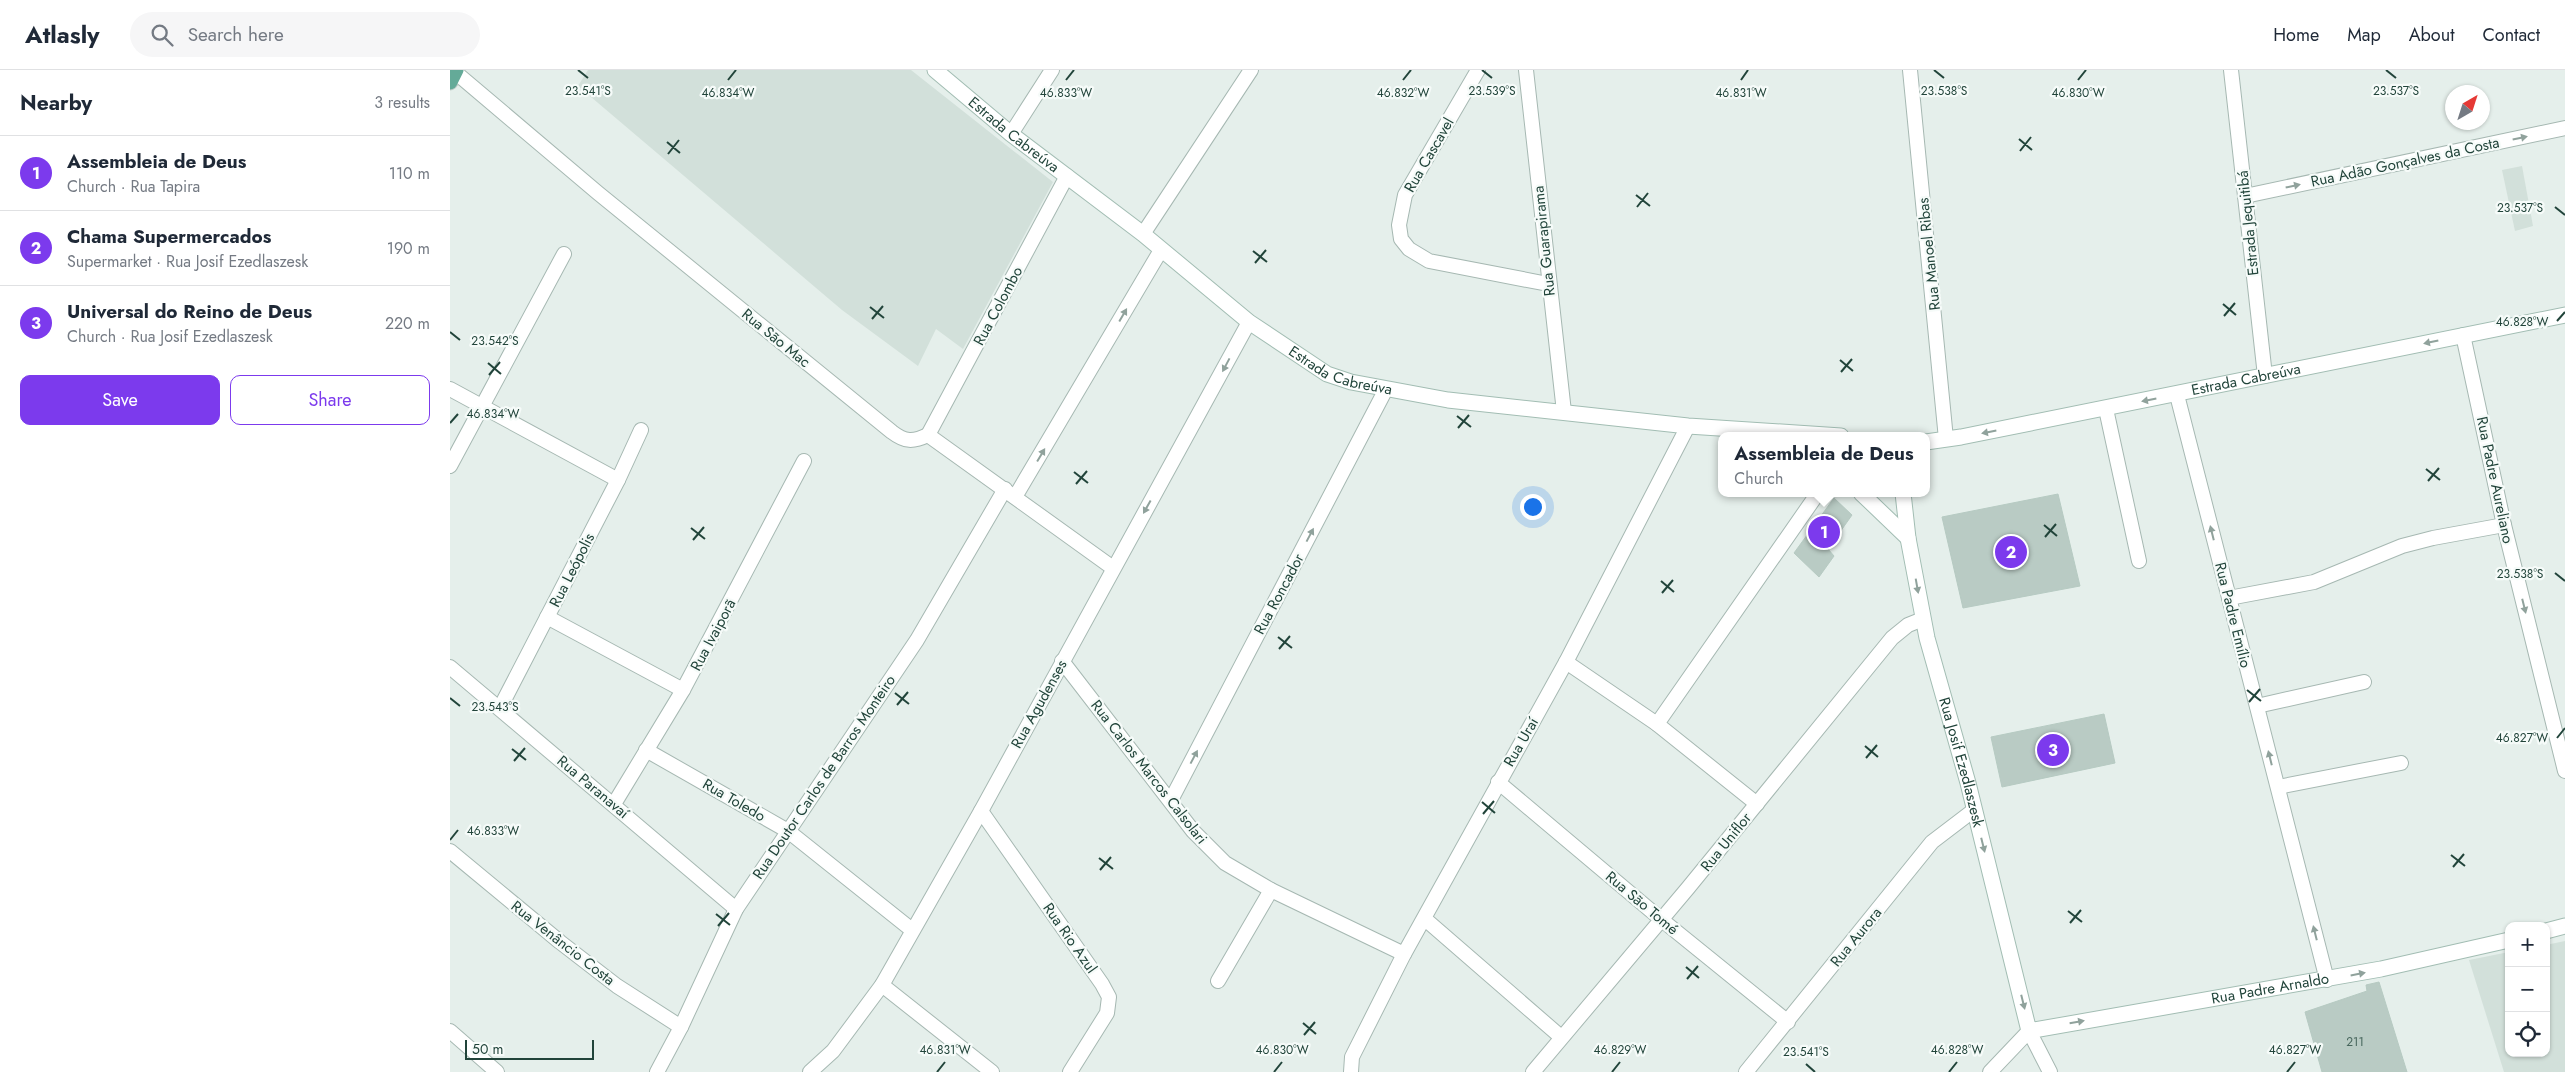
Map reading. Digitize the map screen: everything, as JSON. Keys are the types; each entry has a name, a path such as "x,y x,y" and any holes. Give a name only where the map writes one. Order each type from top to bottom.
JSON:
{"main road":[{"name":"Estrada Cabreúva","path":"935,70 1011,134 1143,234 1249,322 1327,374 1352,382 1448,400 1688,426 1775,432"},
{"name":"Estrada Cabreúva","path":"1930,441 2177,395 2565,315"},
{"path":"1865,497 1908,538"},
{"name":"Rua Josif Ezedlaszesk","path":"1903,497 1908,538 1923,619 1974,810 2029,1031"},
{"path":"2550,930 2565,926"},
{"name":"Rua Padre Arnaldo","path":"2029,1031 2327,980 2505,941"}],"street":[{"path":"1011,134 1052,70"},
{"path":"1143,234 1251,70"},
{"name":"Rua Cascavel","path":"1478,70 1405,195 1399,225 1401,239 1409,249 1429,261 1548,284"},
{"name":"Rua Guarapirama","path":"1526,70 1548,284 1564,412"},
{"name":"Rua Manoel Ribas","path":"1910,70 1946,439"},
{"name":"Estrada Jequitibá","path":"2231,70 2265,376"},
{"name":"Rua São Mac","path":"454,75 892,432 904,441 916,441 928,436"},
{"name":"Rua Adão Gonçalves da Costa","path":"2245,196 2565,128"},
{"name":"Rua Colombo","path":"928,436 1067,176"},
{"name":"Rua Doutor Carlos de Barros Monteiro","path":"657,1072 681,1027 736,909 917,640 1160,250"},
{"path":"450,466 564,254"},
{"name":"Rua Agudenses","path":"810,1072 833,1051 882,985 981,811 1249,322"},
{"name":"Rua Padre Aureliano","path":"2463,335 2504,525 2565,771"},
{"path":"450,388 618,480"},
{"name":"Rua Roncador","path":"1171,800 1386,389"},
{"name":"Rua Padre Emílio","path":"2177,395 2327,980"},
{"path":"2106,409 2139,561"},
{"name":"Rua Uraí","path":"1351,1072 1352,1057 1404,954 1566,662 1688,426"},
{"name":"Rua Leópolis","path":"500,708 618,480 641,430"},
{"path":"928,436 1113,568"},
{"name":"Rua Ivaiporã","path":"614,804 683,690 804,461"},
{"path":"1657,724 1815,497"},
{"path":"2229,598 2314,582 2402,546 2432,538 2504,525"},
{"path":"547,617 683,690"},
{"name":"Rua Uniflor","path":"1533,1072 1662,920 1892,638 1908,626 1923,619"},
{"name":"Rua Carlos Marcos Calsolari","path":"1062,661 1193,831 1220,858 1271,890 1404,954"},
{"path":"1566,662 1657,724 1757,804"},
{"name":"Rua Paranavaí","path":"450,667 736,909"},
{"path":"2257,706 2364,682"},
{"name":"Rua Toledo","path":"646,750 788,832 912,930"},
{"path":"2278,787 2401,763"},
{"name":"Rua São Tomé","path":"1498,782 1662,920 1788,1022"},
{"name":"Rua Aurora","path":"1746,1072 1932,842 1974,810"},
{"name":"Rua Rio Azul","path":"981,811 1102,984 1109,997 1107,1013 1070,1072"},
{"name":"Rua Venâncio Costa","path":"450,851 610,981 681,1027"},
{"path":"1218,981 1271,890"},
{"path":"1425,919 1561,1037"},
{"path":"882,985 992,1072"},
{"path":"450,1031 497,1072"},
{"path":"1990,1072 2029,1031 2050,1072"}],"shaded area":[{"path":"588,70 911,70 1053,182 963,349 936,329 918,366 842,310 578,86"},
{"path":"2522,166 2533,226 2515,231 2502,170"},
{"path":"2565,941 2565,1072 2504,1072 2469,960 2505,953 2505,1057 2550,1057 2550,944"}],"building":[{"path":"2058,494 2080,586 1963,608 1942,517"},
{"path":"1834,498 1852,515 1828,549 1834,556 1819,577 1794,553"},
{"path":"2104,714 2115,763 2002,787 1991,737"},
{"path":"2379,982 2407,1072 2322,1072 2305,1012 2367,991 2366,985"}],"place":[{"name":"Assembleia de Deus","path":"1824,532"},
{"name":"Chama Supermercados","path":"2011,552"},
{"name":"Universal do Reino de Deus","path":"2053,750"}]}
